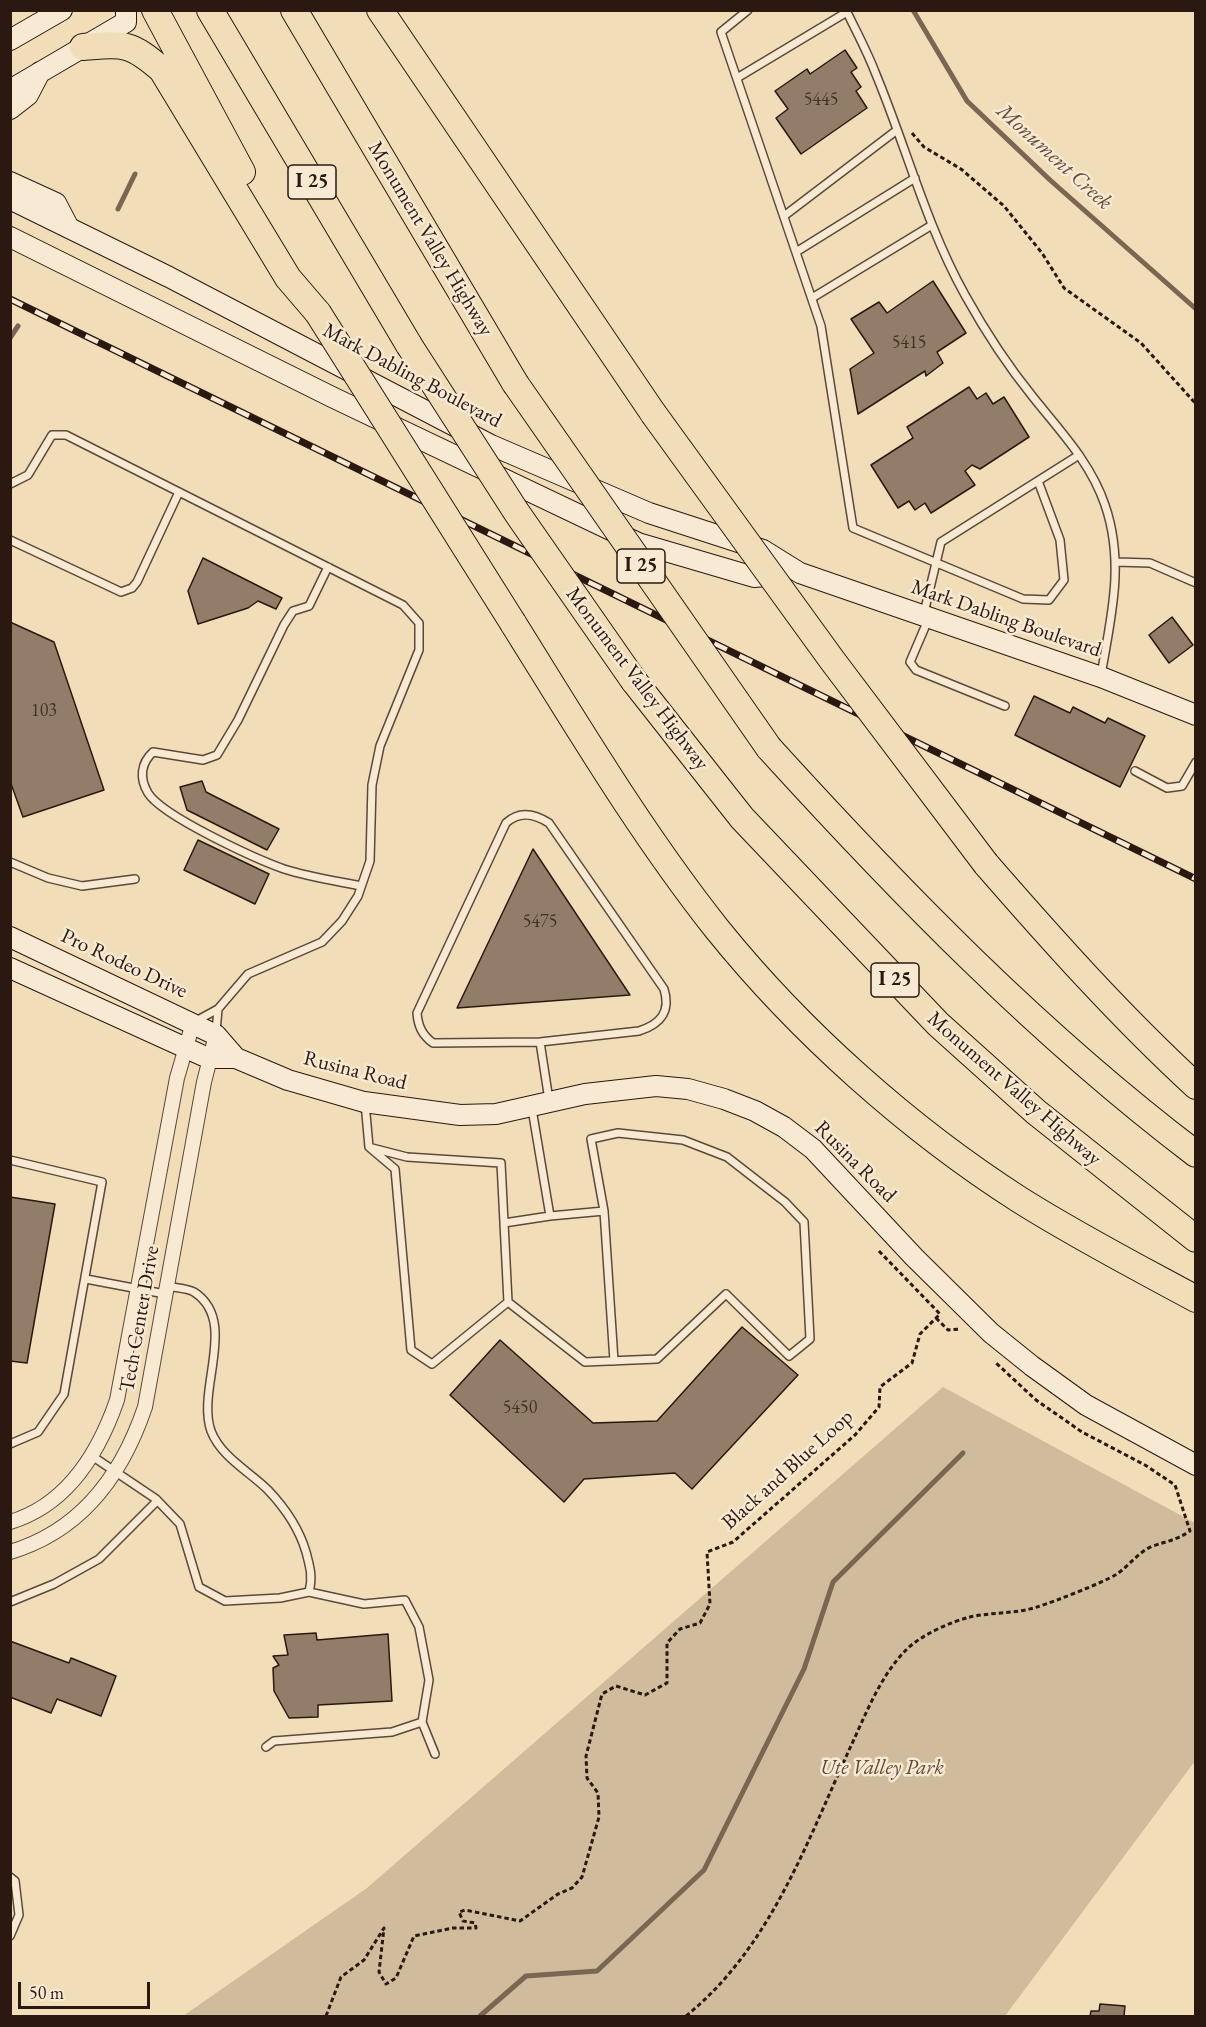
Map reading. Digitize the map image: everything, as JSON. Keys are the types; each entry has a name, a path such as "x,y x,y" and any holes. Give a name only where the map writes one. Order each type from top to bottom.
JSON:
{"highway":[{"path":"155,10 292,275"},
{"name":"Monument Valley Highway","path":"294,10 515,383 769,748 854,841 954,942 1068,1050 1196,1154"},
{"path":"380,10 653,413 832,660 986,864 1050,938 1156,1049 1196,1086"},
{"name":"Monument Valley Highway","path":"213,15 408,345 518,513 634,681 742,818 938,1024 1036,1112 1196,1239"},
{"path":"83,47 124,44 145,55 162,70 645,832 711,921 786,1005 848,1067 935,1140 1020,1200 1196,1299"}],"street":[{"path":"10,40 62,10"},
{"path":"10,90 126,22 126,10"},
{"path":"10,109 28,95 40,72"},
{"path":"10,182 56,203 68,226"},
{"name":"Mark Dabling Boulevard","path":"10,199 68,226 491,445 649,513 763,550 800,573 1101,677 1196,715"},
{"name":"Mark Dabling Boulevard","path":"10,237 332,398 638,543 754,577 800,573"},
{"name":"Pro Rodeo Drive","path":"10,937 216,1035"},
{"path":"10,969 208,1059"},
{"name":"Tech Center Drive","path":"10,1522 48,1503 71,1484 92,1456 107,1428 117,1400 177,1078 193,1023"},
{"name":"Tech Center Drive","path":"10,1552 27,1547 64,1527 92,1504 116,1471 134,1439 145,1407 208,1059 216,1035"},
{"name":"Rusina Road","path":"216,1035 236,1058"},
{"name":"Rusina Road","path":"208,1059 236,1058 288,1080 364,1102 460,1115 496,1114 618,1088 656,1086 688,1089 724,1099 784,1127 839,1174 914,1257 991,1333 1024,1360 1086,1404 1196,1465"}],"lane":[{"path":"748,10 721,32 821,326 853,528 1023,599 1049,600 1064,580 1060,540 1038,481"},
{"path":"737,78 846,11 875,72 932,225 963,292 1006,362 1079,455 1095,479 1105,505 1114,535 1116,562 1115,592 1101,677"},
{"path":"784,216 897,130"},
{"path":"796,252 915,178"},
{"path":"812,297 932,225"},
{"path":"10,484 28,475 52,435 66,435 403,605 419,623 418,650 380,746 372,785 369,861 361,886 342,921 322,942 279,958 248,974 218,1009 193,1023"},
{"path":"1005,706 916,670 910,662 926,617 940,542 1079,455"},
{"path":"10,540 121,592 132,588 136,582 179,492"},
{"path":"1116,562 1149,563 1196,583"},
{"path":"328,567 309,606 294,611 284,625 238,720 217,755 203,760 153,752 144,759 141,771 148,793 181,819 287,870 361,886"},
{"path":"1135,771 1167,788 1182,786 1196,762"},
{"path":"523,814 536,815 549,823 664,989 668,1002 667,1011 653,1027 639,1031 540,1042 433,1043 426,1038 417,1022 417,1013 506,823 523,814"},
{"path":"10,862 48,878 82,886 135,879"},
{"path":"216,1035 218,1009"},
{"path":"540,1042 540,1104 550,1216"},
{"path":"364,1102 369,1148 395,1169 411,1350 432,1364 508,1302"},
{"path":"369,1148 407,1157 501,1163 508,1302 585,1362 657,1359 726,1294 789,1356 810,1339 804,1222 785,1202 727,1157 683,1140 618,1133 591,1139 604,1211 614,1360"},
{"path":"10,1160 102,1182 64,1395 38,1432 10,1444"},
{"path":"504,1223 604,1211"},
{"path":"86,1279 138,1289 193,1291 207,1305 215,1325 215,1353 208,1405 212,1433 237,1464 268,1490 298,1528 313,1578 309,1592"},
{"path":"92,1456 157,1501 180,1524 200,1587 225,1601 280,1598 309,1592 364,1604 405,1600 419,1627 429,1680 422,1722 435,1755"},
{"path":"10,1602 54,1584 99,1559 157,1501"},
{"path":"266,1747 273,1741 392,1732 422,1722"},
{"path":"10,1877 15,1881 19,1915 10,1935"}],"path":[{"path":"911,130 924,147 961,169 1004,206 1042,253 1064,288 1141,343 1196,404"},
{"name":"Black and Blue Loop","path":"326,2016 342,1977 364,1960 384,1928 379,1972 386,1984 396,1978 414,1936 443,1930 476,1928 475,1923 463,1921 459,1912 465,1910 520,1921 558,1894 572,1888 582,1877 599,1817 598,1793 587,1778 586,1756 602,1694 616,1686 645,1695 667,1683 667,1643 680,1629 700,1623 710,1604 707,1552 733,1542 855,1435 879,1407 880,1387 912,1363 920,1334 940,1314 878,1250"},
{"path":"936,1318 948,1330 960,1329"},
{"path":"686,2016 704,2002 738,1966 769,1920 806,1847 864,1719 891,1668 907,1649 926,1636 969,1618 1036,1608 1117,1574 1153,1546 1177,1541 1190,1531 1175,1485 1145,1465"}],"green space":[{"name":"Ute Valley Park","path":"943,1387 1195,1523 1195,1761 1005,2016 183,2016 367,1888"}],"building":[{"path":"845,50 857,68 851,72 861,87 856,91 867,108 801,154 776,118 788,109 775,91 807,69 810,74"},
{"path":"933,281 966,333 937,352 943,363 926,376 925,371 858,414 850,369 874,353 851,319 879,302 887,313"},
{"path":"969,387 977,399 986,393 993,404 1004,397 1029,437 980,469 972,465 965,471 975,485 931,513 925,503 915,510 909,501 898,508 871,465 913,438 907,427"},
{"path":"203,558 282,598 276,609 258,601 248,608 198,624 188,591"},
{"path":"1172,617 1193,645 1169,663 1149,635"},
{"path":"10,622 54,642 104,790 23,817 10,781"},
{"path":"1034,696 1070,713 1073,707 1105,723 1108,718 1145,736 1120,787 1015,735"},
{"path":"202,781 206,792 279,829 267,850 187,810 180,787"},
{"path":"198,840 269,874 255,904 184,870"},
{"path":"533,849 630,995 457,1008"},
{"path":"10,1197 55,1204 27,1363 10,1361"},
{"path":"742,1327 798,1375 692,1489 675,1473 584,1479 564,1502 450,1395 500,1340 593,1423 657,1421"},
{"path":"316,1633 317,1640 388,1634 392,1701 318,1705 318,1717 289,1718 274,1691 273,1668 279,1665 273,1656 288,1655 284,1635"},
{"path":"10,1641 69,1663 71,1658 116,1676 101,1716 57,1699 51,1713 10,1697"},
{"path":"1100,2004 1125,2006 1124,2016 1090,2016 1091,2011 1099,2011"}],"waterway":[{"name":"Monument Creek","path":"913,10 967,101 1050,180 1196,309"},
{"path":"118,209 135,174"},
{"path":"10,338 18,326"},
{"path":"480,2016 526,1976 597,1971 704,1870 804,1669 833,1582 963,1453"}],"railway":[{"path":"10,299 1196,879"}]}
